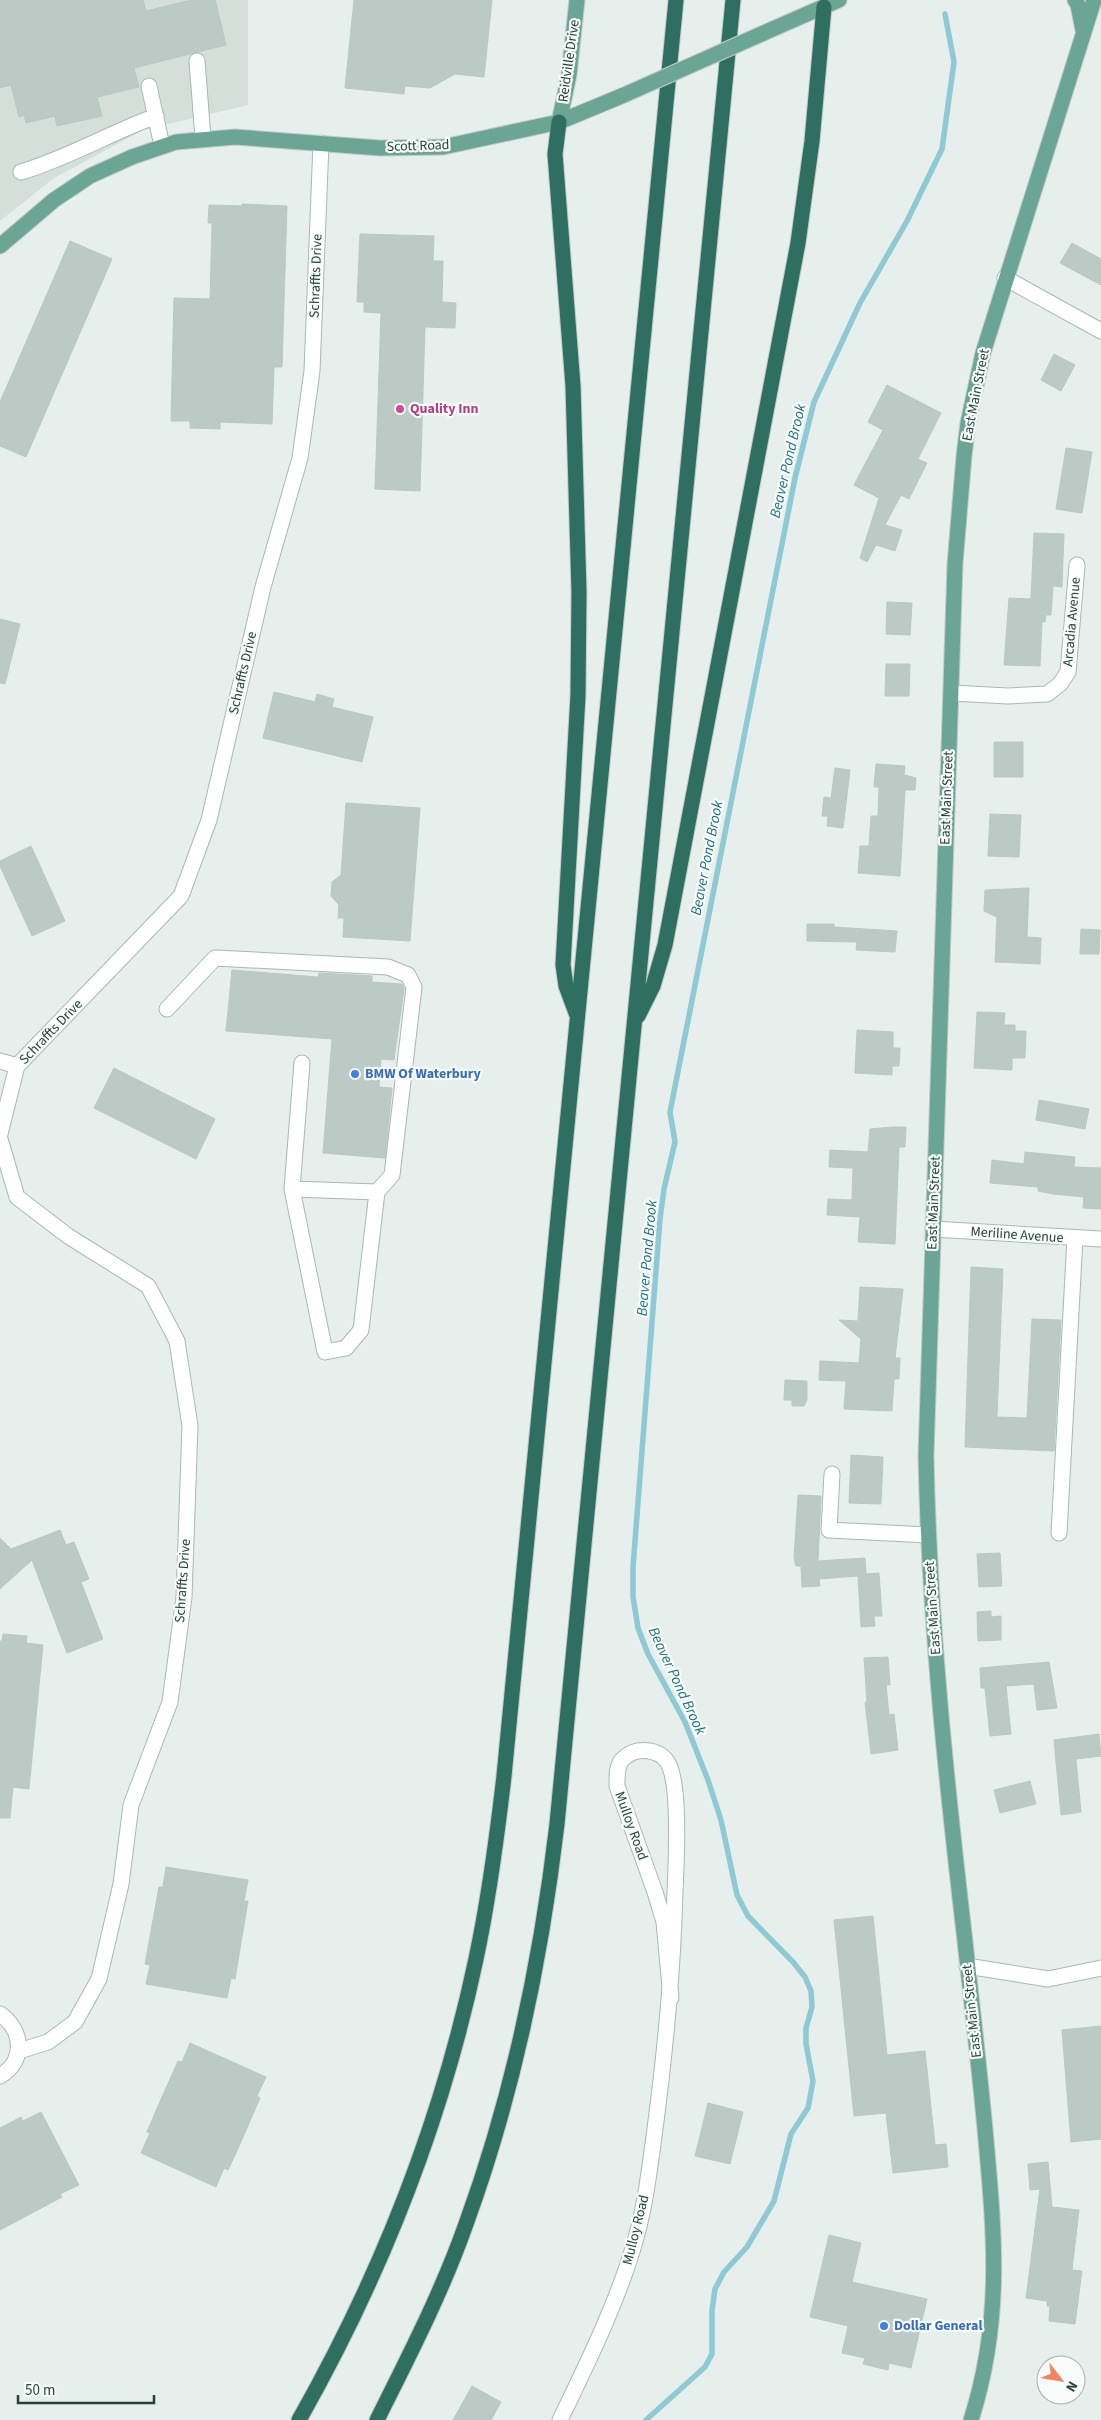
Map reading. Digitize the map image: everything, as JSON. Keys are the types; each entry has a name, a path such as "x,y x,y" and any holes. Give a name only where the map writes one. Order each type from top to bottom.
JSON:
{"highway":[{"path":"299,2420 358,2306 412,2177 454,2047 483,1922 504,1776 676,0"},
{"path":"377,2420 430,2313 468,2218 508,2092 536,1968 557,1824 733,0"},
{"path":"634,1023 653,986 665,945 795,262 811,150 824,3"},
{"path":"559,122 555,154 573,386 579,592 577,714 563,965 566,986 578,1018"}],"main road":[{"name":"Reidville Drive","path":"559,122 569,75 577,0"},
{"name":"Scott Road","path":"0,246 43,208 70,188 108,166 162,146 203,138 235,137 409,149 443,147 559,122 775,28 824,3 839,0"},
{"path":"1075,0 1078,5 1084,32"},
{"name":"East Main Street","path":"971,2420 987,2351 995,2278 992,2198 955,1858 938,1674 928,1535 926,1422 955,564 965,448 983,353 1005,278 1094,0"}],"street":[{"path":"197,61 203,138"},
{"path":"149,86 162,146"},
{"path":"21,172 50,164 132,125 156,116"},
{"name":"Schraffts Drive","path":"0,1134 17,1066 181,896 208,820 262,587 300,458 312,371 321,143"},
{"path":"1005,278 1101,331"},
{"name":"Arcadia Avenue","path":"952,694 1008,696 1047,694 1060,684 1068,672 1078,565"},
{"path":"167,1009 215,958 388,967 408,975 414,987 392,1175 377,1192 361,1330 346,1348 325,1352 292,1188 302,1063"},
{"path":"0,1061 17,1066"},
{"name":"Schraffts Drive","path":"0,1139 18,1197 68,1236 148,1286 177,1341 190,1426 184,1597 170,1702 131,1804 121,1884 99,1980 75,2022 48,2042 19,2051"},
{"path":"292,1188 377,1192"},
{"name":"Meriline Avenue","path":"933,1229 1101,1239"},
{"path":"1059,1533 1074,1238"},
{"path":"832,1474 828,1530 928,1535"},
{"name":"Mulloy Road","path":"560,2420 625,2275 636,2236 652,2152 671,1998 676,1842 675,1791 668,1762 660,1755 648,1750 634,1752 623,1758 617,1771 617,1786 664,1922 671,1998"},
{"path":"967,1966 1048,1979 1101,1968"},
{"path":"0,2014 15,2029 19,2040 19,2051 15,2062 7,2072 0,2076"}],"shaded area":[{"path":"0,0 248,0 248,105 143,130 54,178 0,221"}],"building":[{"path":"0,0 143,0 146,11 191,0 215,0 226,45 134,68 139,87 97,97 102,116 57,126 55,116 26,123 24,115 19,117 11,85 0,88"},
{"path":"354,0 492,0 484,77 455,74 430,88 405,86 404,94 345,88"},
{"path":"242,204 287,206 282,367 274,367 272,424 220,422 220,429 190,428 190,421 171,421 174,298 210,299 212,223 208,223 209,205 242,206"},
{"name":"Quality Inn","path":"360,234 434,236 433,261 443,261 442,302 456,303 455,328 425,327 420,491 375,489 381,313 364,312 364,302 357,302"},
{"path":"70,241 112,259 26,457 0,446 0,402"},
{"path":"1072,243 1101,259 1101,285 1060,263"},
{"path":"1054,354 1075,365 1061,391 1041,380"},
{"path":"887,385 941,413 918,459 927,463 909,499 901,495 885,525 902,530 895,551 876,545 867,562 860,558 879,498 854,485 883,430 868,422"},
{"path":"1066,448 1092,452 1082,513 1056,509"},
{"path":"1034,533 1064,534 1062,587 1053,586 1051,615 1046,615 1045,622 1042,622 1040,666 1004,665 1009,598 1031,599"},
{"path":"887,602 912,603 910,635 886,634"},
{"path":"0,619 20,624 5,684 0,683"},
{"path":"886,664 910,664 909,696 885,696"},
{"path":"274,692 315,702 317,694 334,699 332,707 373,717 362,762 263,738"},
{"path":"994,742 1023,742 1023,777 994,777"},
{"path":"876,764 905,766 904,775 916,778 915,790 905,790 900,876 858,873 860,846 869,846 871,816 878,816 879,787 874,787"},
{"path":"835,768 850,770 843,828 827,826 828,816 822,816 824,797 831,798"},
{"path":"346,803 420,808 410,941 343,937 344,918 338,918 339,905 331,896 332,882 341,875"},
{"path":"990,814 1021,815 1019,857 988,856"},
{"path":"31,846 65,921 32,936 0,866 0,861"},
{"path":"1029,888 1027,937 1041,938 1040,964 995,962 997,917 984,911 985,890"},
{"path":"807,924 834,924 834,927 897,931 895,952 856,950 857,942 807,941"},
{"path":"1081,929 1100,930 1099,954 1080,954"},
{"name":"BMW Of Waterbury","path":"232,970 318,977 319,973 372,976 372,982 402,984 404,989 394,1060 381,1059 379,1087 392,1088 385,1158 323,1153 332,1039 226,1031"},
{"path":"977,1012 1005,1013 1004,1025 1015,1025 1015,1031 1026,1031 1025,1058 1012,1058 1012,1070 974,1068"},
{"path":"857,1030 893,1032 893,1048 900,1048 899,1066 892,1066 892,1075 855,1073"},
{"path":"114,1068 215,1119 196,1159 94,1108"},
{"path":"1039,1100 1089,1109 1085,1129 1036,1120"},
{"path":"906,1127 905,1147 899,1147 895,1244 858,1242 860,1217 827,1215 828,1199 852,1200 853,1168 829,1167 830,1150 868,1152 870,1129"},
{"path":"1025,1152 1075,1157 1074,1167 1101,1168 1101,1209 1083,1208 1084,1197 1038,1191 1038,1187 990,1183 992,1160 1024,1164"},
{"path":"971,1267 1003,1269 997,1417 1027,1418 1032,1319 1061,1320 1054,1451 965,1447"},
{"path":"860,1287 903,1289 895,1358 900,1358 899,1379 894,1379 892,1411 844,1409 846,1381 819,1380 820,1361 859,1363 861,1339 839,1320 858,1321"},
{"path":"785,1380 807,1381 807,1400 804,1406 792,1406 792,1400 784,1400"},
{"path":"851,1455 883,1457 881,1504 849,1503"},
{"path":"798,1495 821,1496 818,1561 865,1558 866,1574 879,1573 882,1616 874,1616 875,1626 861,1627 858,1576 819,1579 820,1586 802,1587 801,1566 796,1566 794,1558"},
{"path":"60,1530 66,1545 74,1542 89,1579 81,1582 103,1639 67,1653 32,1560 0,1589 0,1538 11,1549"},
{"path":"1000,1553 1002,1586 979,1587 977,1554"},
{"path":"991,1611 991,1617 1001,1616 1001,1640 978,1641 977,1612"},
{"path":"3,1634 27,1636 26,1643 43,1645 29,1789 13,1787 10,1818 0,1818 0,1641 2,1641"},
{"path":"888,1657 890,1685 886,1685 889,1715 894,1714 898,1750 871,1754 865,1702 867,1702 864,1658"},
{"path":"1049,1662 1057,1708 1037,1710 1034,1684 1006,1686 1011,1734 990,1736 985,1688 981,1688 980,1668"},
{"path":"1099,1734 1101,1756 1076,1759 1081,1812 1061,1815 1054,1740"},
{"path":"1030,1781 1036,1804 1000,1813 994,1790"},
{"path":"166,1867 248,1880 244,1901 248,1901 235,1979 231,1978 227,1998 146,1984 150,1965 145,1964 159,1887 163,1887"},
{"path":"873,1916 887,2055 925,2051 935,2145 946,2144 948,2167 893,2173 886,2113 854,2116 834,1920"},
{"path":"1101,2026 1101,2139 1071,2142 1062,2030"},
{"path":"190,2043 266,2077 257,2096 260,2098 240,2144 228,2170 224,2168 216,2187 141,2153 150,2133 147,2132 178,2061 182,2062"},
{"path":"708,2103 743,2112 730,2164 695,2156"},
{"path":"41,2112 79,2185 60,2194 62,2197 0,2230 0,2128 21,2117 23,2121"},
{"path":"1048,2162 1052,2207 1079,2210 1072,2270 1082,2271 1075,2324 1049,2321 1050,2306 1047,2306 1047,2301 1026,2298 1040,2189 1030,2190 1028,2164"},
{"name":"Dollar General","path":"829,2235 861,2243 852,2282 927,2299 911,2368 889,2363 888,2370 863,2364 865,2358 842,2353 848,2326 810,2317"},
{"path":"472,2386 501,2402 491,2420 453,2420"}],"waterway":[{"name":"Beaver Pond Brook","path":"646,2420 705,2367 712,2354 712,2310 715,2289 724,2272 747,2247 774,2201 791,2134 808,2108 813,2081 806,2044 806,2028 812,2007 811,1991 805,1977 793,1962 748,1916 737,1895 721,1820 708,1780 685,1722 648,1654 638,1628 633,1597 633,1567 660,1219 664,1189 675,1142 670,1112 795,478 814,402 860,303 907,221 942,149 954,62 945,14"}],"place":[{"name":"Quality Inn","path":"400,409"},
{"name":"BMW Of Waterbury","path":"355,1074"},
{"name":"Dollar General","path":"884,2326"}]}
